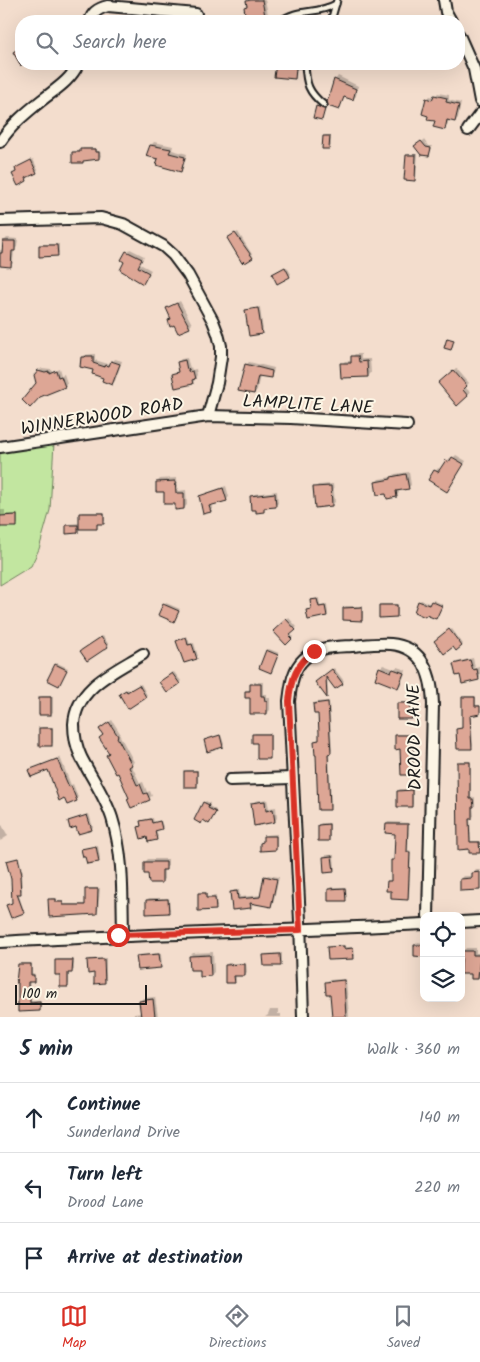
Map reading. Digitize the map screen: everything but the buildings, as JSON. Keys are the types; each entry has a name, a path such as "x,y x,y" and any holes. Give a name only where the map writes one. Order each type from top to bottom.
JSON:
{"street":[{"path":"444,0 448,15"},
{"path":"92,15 108,6 196,14"},
{"path":"465,49 474,69 480,101"},
{"path":"0,142 27,112 69,78 74,70"},
{"path":"468,130 480,114"},
{"path":"0,221 100,218 123,224 163,246 173,255 188,275 213,321 221,346 221,357 208,416"},
{"name":"LAMPLITE LANE","path":"208,416 407,425"},
{"name":"WINNERWOOD ROAD","path":"0,447 208,416"},
{"name":"DROOD LANE","path":"303,1017 289,701 294,674 303,660 314,651 390,644 404,648 422,661 431,679 433,704 428,912"},
{"path":"122,935 120,861 115,833 107,806 76,744 75,718 79,704 86,693 106,677 143,654"},
{"path":"230,780 292,778"},
{"path":"465,922 480,921"},
{"path":"0,942 122,935 420,924"}],"lane":[{"path":"291,15 298,12 317,11 337,2"},
{"path":"333,15 337,2"},
{"path":"306,70 305,77 312,95 324,105"}],"green space":[{"path":"54,443 50,510 39,549 31,566 0,585 0,451"}],"route":[{"path":"118,935 300,930 289,701 294,674 303,660 314,651"}]}
